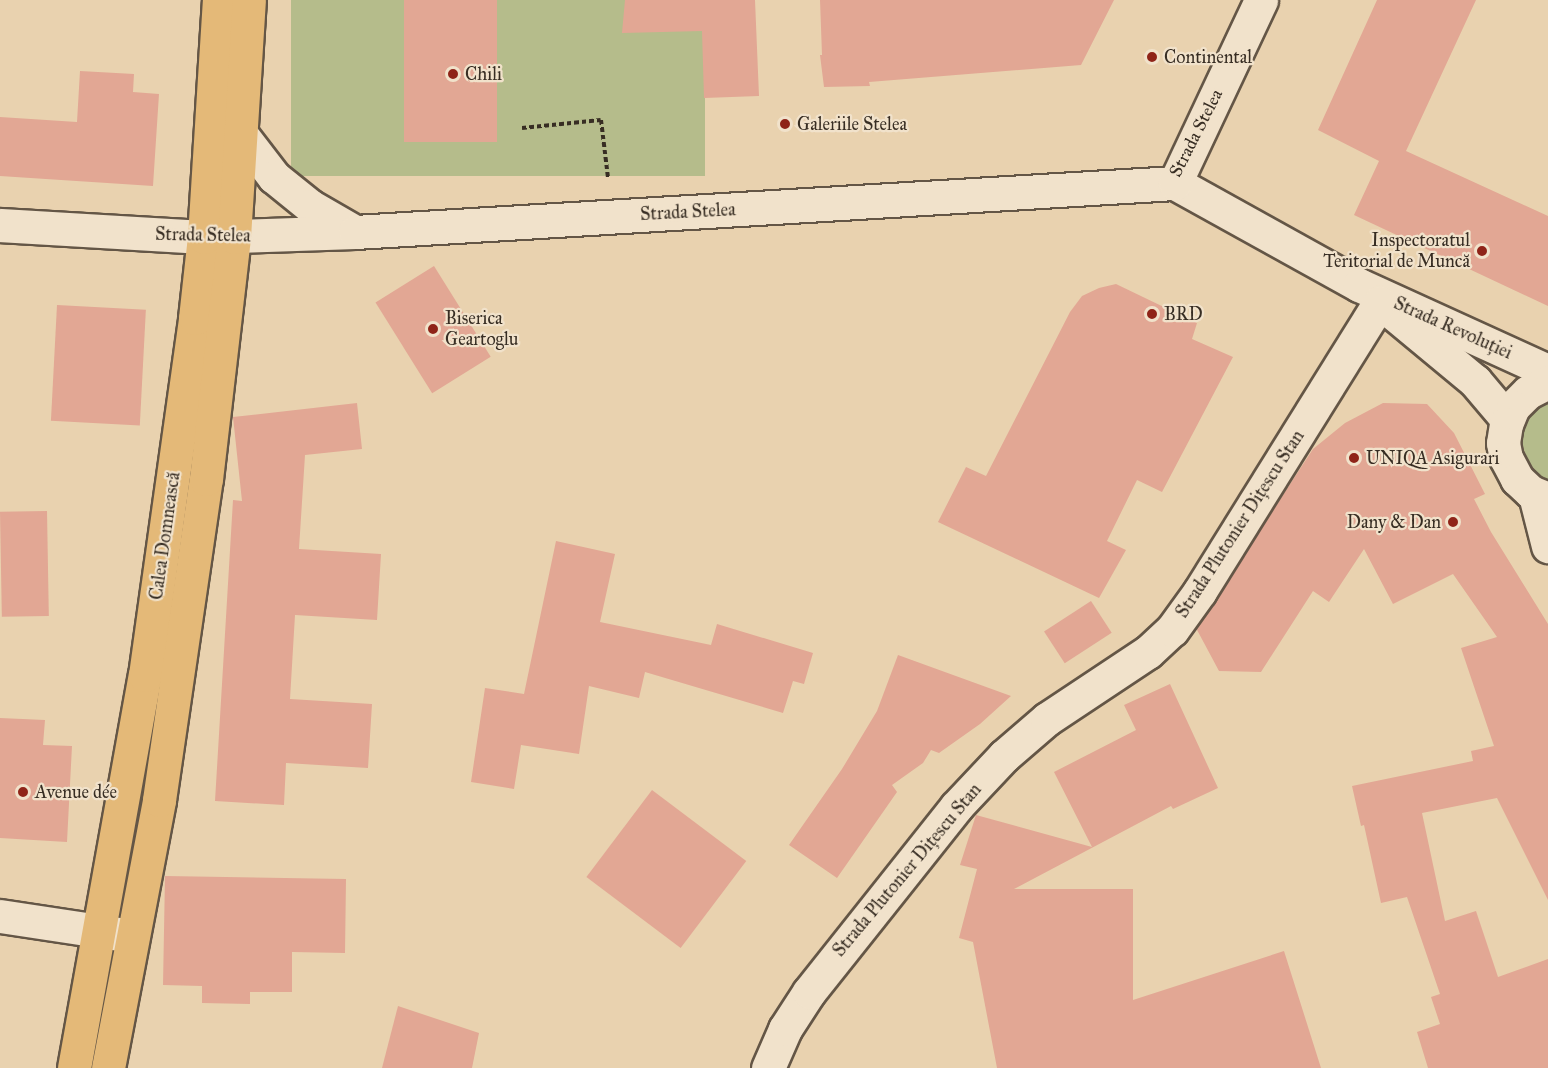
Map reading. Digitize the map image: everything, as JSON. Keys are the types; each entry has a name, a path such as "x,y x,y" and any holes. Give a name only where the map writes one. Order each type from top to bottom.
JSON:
{"main road":[{"name":"Calea Domnească","path":"108,1068 159,800 207,479 219,237 219,0"},
{"name":"Calea Domnească","path":"74,1068 145,675 192,340 219,237 241,134 249,0"}],"street":[{"name":"Strada Stelea","path":"0,225 219,237 355,232 1175,183 1261,0"},
{"path":"241,134 274,177 310,206 355,232"},
{"name":"Strada Revoluției","path":"1175,183 1369,294 1548,371"},
{"name":"Strada Revoluției","path":"1369,294 1475,381 1508,419"},
{"name":"Strada Plutonier Dițescu Stan","path":"768,1068 785,1029 809,992 956,807 1004,756 1047,719 1148,652 1172,630 1200,591 1369,294"},
{"path":"1548,382 1522,396 1508,419 1503,443 1506,458 1517,479 1542,497 1548,546"},
{"path":"0,916 132,936"}],"path":[{"path":"522,128 601,120 608,183"}],"green space":[{"path":"291,0 705,0 705,176 291,176"},
{"path":"1548,402 1548,481 1530,468 1521,441 1524,426 1531,413"}],"building":[{"name":"Chili","path":"404,0 497,0 497,142 404,142"},
{"path":"625,0 755,0 759,96 704,98 702,31 622,33"},
{"path":"820,0 1114,0 1081,65 869,82 870,86 824,87 820,55 822,55"},
{"path":"1377,0 1476,0 1406,151 1548,216 1548,306 1354,215 1379,161 1318,130"},
{"path":"80,71 134,74 133,92 159,94 153,186 0,176 0,117 77,122"},
{"name":"Biserica Geartoglu","path":"434,266 491,357 432,393 375,303"},
{"path":"1116,284 1197,323 1192,339 1233,357 1162,492 1137,480 1107,541 1126,550 1099,598 938,522 966,467 986,476 1070,312 1082,296 1099,288"},
{"path":"57,305 146,310 140,425 51,421"},
{"path":"357,403 362,449 305,455 299,549 381,554 377,620 295,615 290,699 372,704 368,768 286,763 284,805 215,801 233,500 242,501 233,417"},
{"path":"1383,403 1427,404 1454,433 1485,494 1474,499 1491,532 1548,624 1548,900 1497,798 1422,813 1445,921 1476,911 1498,977 1548,959 1548,1068 1428,1068 1417,1032 1440,1024 1431,997 1440,994 1407,897 1381,903 1364,825 1361,826 1352,786 1473,761 1471,751 1494,746 1461,648 1497,637 1453,574 1393,604 1364,549 1329,602 1313,591 1261,672 1219,671 1196,628 1313,449 1345,423"},
{"path":"47,511 49,616 2,617 0,512"},
{"path":"556,541 615,554 600,622 711,645 717,624 813,653 804,684 793,681 783,713 645,672 639,698 589,686 579,754 521,745 514,789 471,782 485,688 524,694"},
{"path":"1091,601 1112,633 1065,663 1044,631"},
{"path":"898,655 1011,696 980,724 939,753 931,750 923,763 892,785 897,792 837,878 789,845 842,769 877,711"},
{"path":"1170,684 1218,788 1173,809 1171,806 1014,889 1133,889 1133,1000 1284,951 1321,1068 997,1068 973,942 959,938 977,869 960,865 976,815 1092,847 1054,772 1136,730 1124,705"},
{"path":"0,718 45,720 43,745 72,746 67,842 0,838"},
{"path":"652,790 746,861 681,948 586,877"},
{"path":"165,876 346,879 345,953 292,952 292,992 250,992 250,1004 202,1003 202,986 163,985"},
{"path":"398,1006 479,1033 472,1068 382,1068"}],"place":[{"name":"Continental","path":"1152,57"},
{"name":"Chili","path":"453,74"},
{"name":"Galeriile Stelea","path":"785,124"},
{"name":"Inspectoratul Teritorial de Muncă","path":"1482,251"},
{"name":"BRD","path":"1152,314"},
{"name":"Biserica Geartoglu","path":"433,329"},
{"name":"UNIQA Asigurari","path":"1354,458"},
{"name":"Dany & Dan","path":"1453,522"},
{"name":"Avenue dée","path":"23,792"}]}
